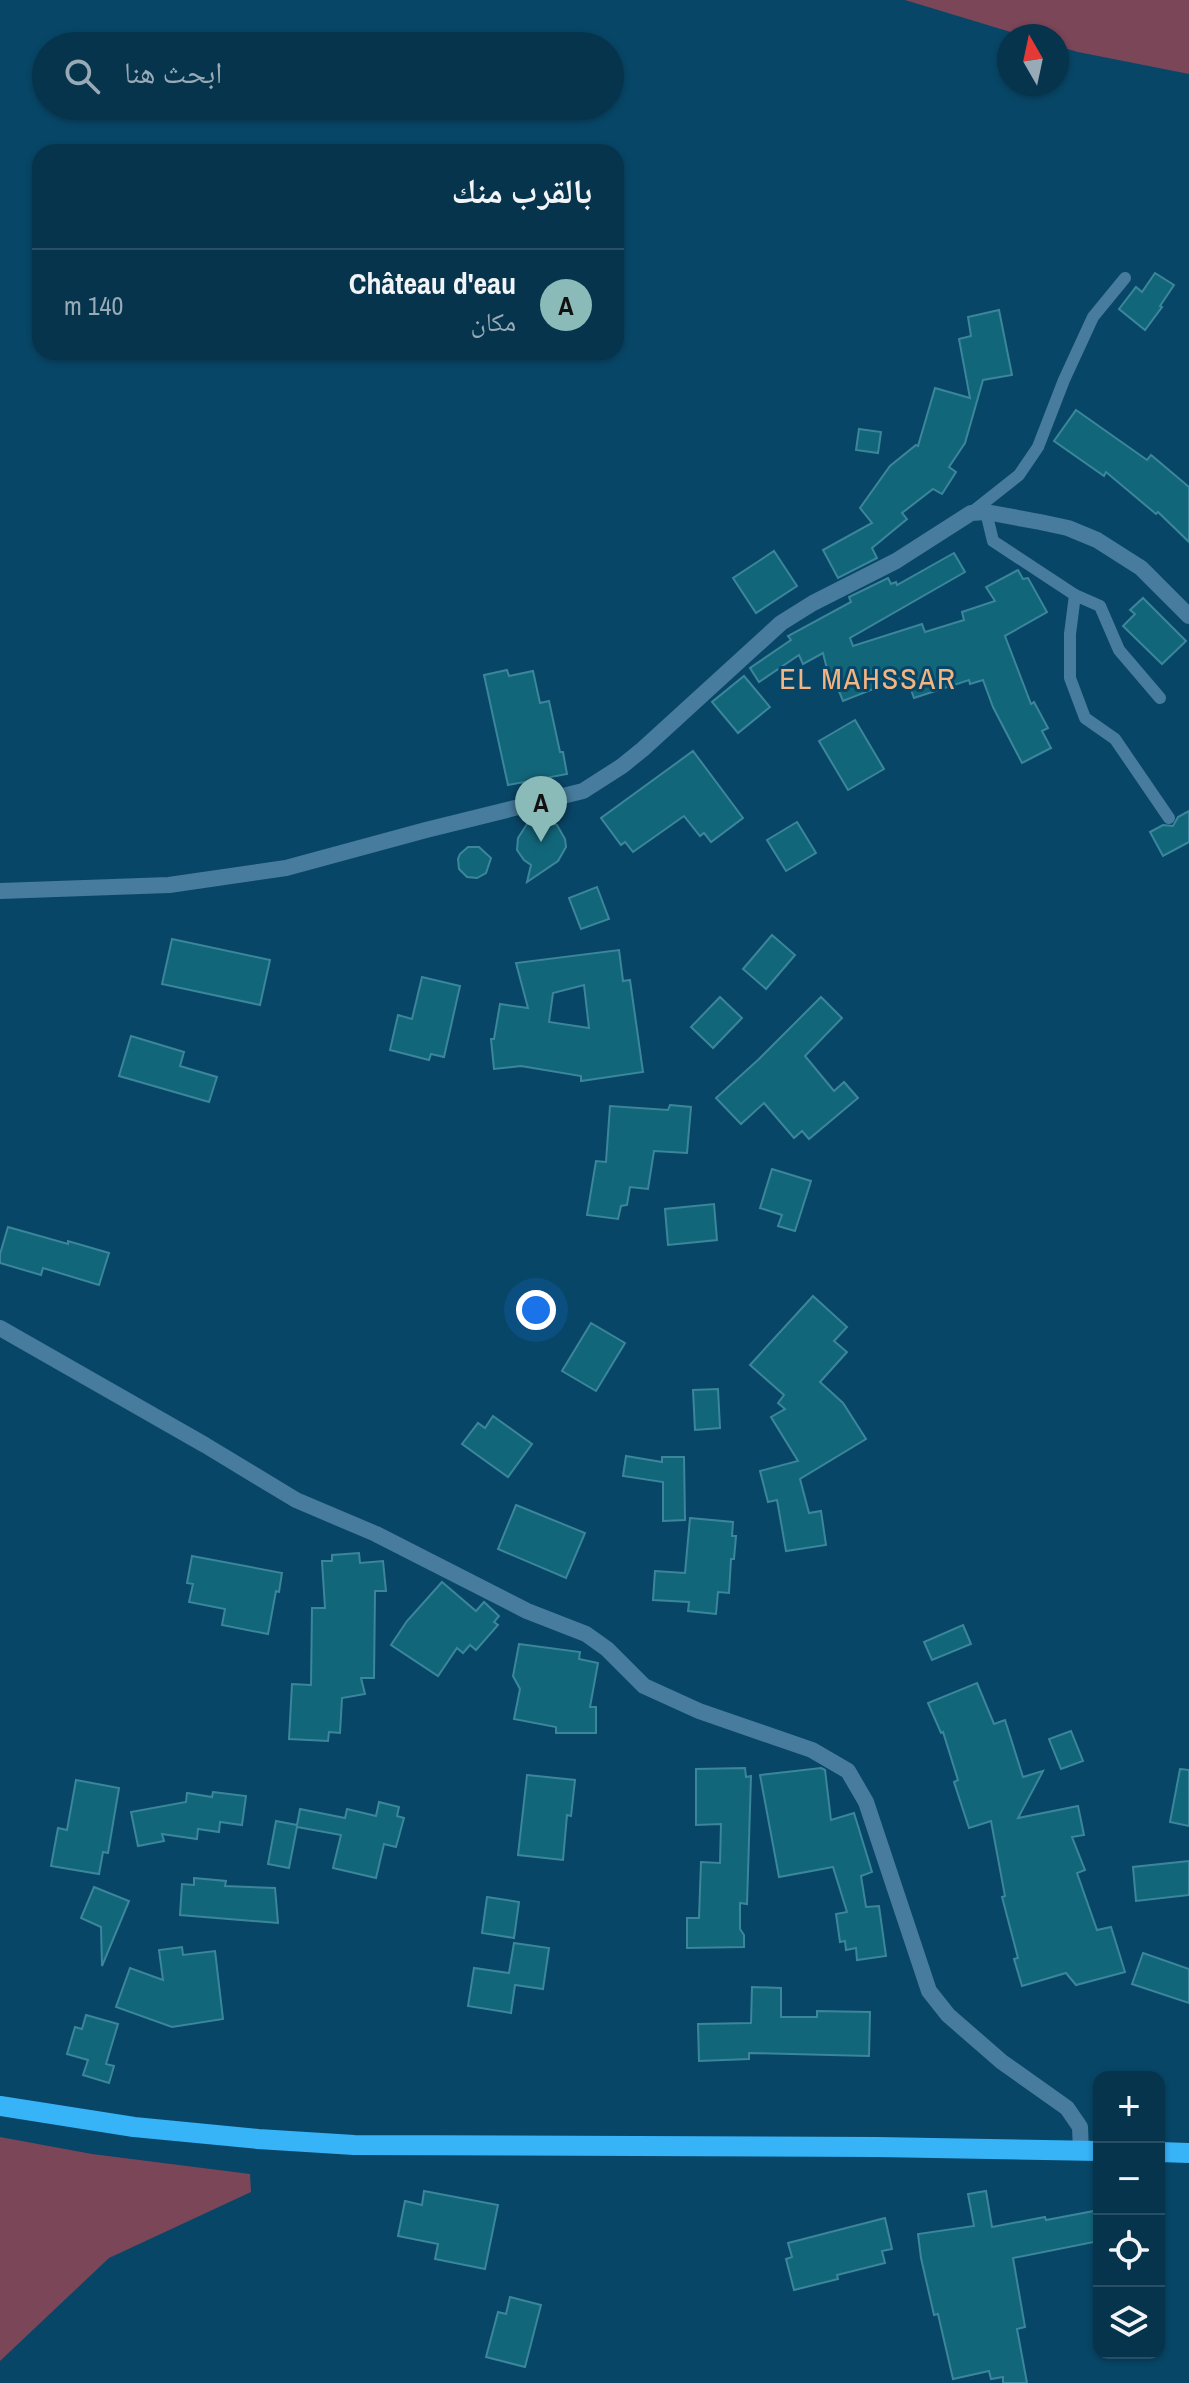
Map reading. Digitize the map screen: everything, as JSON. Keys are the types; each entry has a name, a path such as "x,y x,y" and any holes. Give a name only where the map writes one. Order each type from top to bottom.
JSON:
{"main road":[{"path":"0,2106 134,2127 354,2145 1090,2151"},
{"path":"1165,2152 1189,2153"}],"street":[{"path":"0,891 169,885 286,868 583,791 643,749 781,623 813,603 896,561 978,512 1068,528 1097,540 1141,568 1189,616"},
{"path":"0,1328 296,1500 376,1534 527,1611 586,1634 607,1649 644,1686 699,1711 812,1750 848,1771 866,1802 929,1991 948,2015 1002,2062 1067,2108 1080,2127 1090,2151"}],"lane":[{"path":"1125,278 1093,317 1038,447 1019,475 978,512 993,541 1075,595 1100,606 1119,650 1160,698"},
{"path":"1075,595 1070,634 1070,678 1085,718 1115,739 1169,818"}],"shaded area":[{"path":"905,0 1189,0 1189,74 1069,49 1069,24 997,24 997,28"},
{"path":"0,2137 92,2154 250,2174 251,2192 109,2258 0,2361"}],"building":[{"path":"1155,273 1174,285 1145,330 1119,309 1136,287 1142,292"},
{"path":"999,310 1012,375 983,380 965,443 949,467 956,472 942,494 933,489 902,513 907,519 872,548 877,558 838,578 823,550 872,523 860,508 890,466 918,446 935,388 970,398 959,339 971,336 968,317"},
{"path":"1076,410 1147,460 1151,455 1189,487 1189,542 1158,512 1156,514 1106,472 1104,476 1054,441"},
{"path":"859,429 881,432 878,453 856,450"},
{"path":"774,551 797,586 756,613 733,578"},
{"path":"954,553 965,572 850,638 853,646 922,624 925,632 964,620 962,612 995,601 986,587 1018,570 1023,579 1028,578 1047,612 1005,636 1031,704 1034,702 1048,728 1042,731 1051,748 1022,763 993,707 983,680 970,684 969,680 914,698 906,676 843,701 836,684 831,685 823,653 803,664 799,655 759,682 750,668 791,640 788,636 851,602 849,597 888,578 891,584 896,582 897,585"},
{"path":"1143,598 1186,641 1162,664 1123,626 1135,614 1130,610"},
{"path":"507,670 509,676 533,671 540,703 549,701 567,774 508,785 484,675"},
{"path":"744,676 770,707 738,733 712,702"},
{"path":"855,720 884,769 848,790 819,741"},
{"path":"693,751 743,818 711,842 704,833 700,836 684,816 633,852 625,842 621,845 601,818"},
{"path":"1189,811 1189,842 1163,856 1150,832 1163,825 1173,826 1178,817"},
{"path":"542,819 557,825 566,847 558,861 527,882 531,865 517,850 518,838 527,824"},
{"path":"797,822 816,853 786,871 767,840"},
{"path":"468,847 479,847 491,858 486,873 477,878 467,877 459,869 460,854"},
{"path":"597,887 609,919 581,929 569,898"},
{"path":"772,935 795,955 766,989 743,969"},
{"path":"172,939 270,960 260,1005 162,984"},
{"path":"619,950 623,981 630,980 643,1072 581,1081 581,1076 521,1066 494,1069 491,1039 494,1039 500,1004 528,1008 516,963","holes":["584,985 589,1028 549,1022 553,993"]},
{"path":"422,977 460,986 444,1057 431,1054 429,1060 390,1050 398,1015 412,1019"},
{"path":"720,997 742,1018 713,1048 691,1027"},
{"path":"821,997 842,1018 805,1056 834,1091 844,1082 858,1098 809,1139 802,1131 794,1138 764,1103 741,1124 716,1098"},
{"path":"131,1036 184,1052 180,1066 217,1077 209,1102 119,1076"},
{"path":"670,1105 691,1107 687,1153 654,1151 648,1189 630,1187 627,1205 621,1206 618,1219 587,1215 596,1161 606,1162 610,1106 668,1110"},
{"path":"772,1169 811,1181 795,1231 778,1226 782,1215 760,1208"},
{"path":"714,1204 717,1240 668,1245 665,1209"},
{"path":"8,1227 109,1253 99,1285 43,1268 41,1275 0,1263"},
{"path":"813,1296 847,1327 834,1341 847,1352 820,1382 843,1403 866,1439 800,1479 809,1513 821,1511 826,1545 786,1551 777,1500 768,1502 760,1471 798,1461 771,1417 785,1409 778,1403 784,1395 750,1365"},
{"path":"591,1323 625,1343 596,1391 562,1371"},
{"path":"718,1389 720,1428 695,1430 693,1390"},
{"path":"493,1416 532,1444 508,1477 462,1444 478,1423 485,1428"},
{"path":"626,1456 662,1462 662,1457 684,1457 685,1520 663,1521 663,1482 623,1476"},
{"path":"516,1505 585,1533 566,1578 498,1549"},
{"path":"690,1518 733,1522 732,1536 736,1536 729,1593 718,1592 716,1614 688,1611 689,1602 653,1600 655,1571 685,1573"},
{"path":"359,1553 360,1563 383,1561 386,1591 375,1591 374,1678 361,1678 365,1694 342,1698 340,1733 329,1732 328,1741 289,1739 292,1684 311,1685 312,1608 325,1608 322,1561 332,1561 332,1555"},
{"path":"192,1556 282,1573 268,1634 222,1625 225,1609 189,1602 193,1584 187,1583"},
{"path":"442,1582 476,1611 484,1602 499,1616 494,1622 498,1625 476,1650 470,1645 463,1653 457,1648 438,1676 391,1645 407,1621"},
{"path":"963,1625 971,1644 932,1660 924,1642"},
{"path":"519,1644 580,1652 579,1659 598,1663 590,1707 596,1707 596,1733 556,1733 556,1727 514,1719 520,1689 513,1676"},
{"path":"977,1683 994,1724 1005,1720 1023,1777 1043,1771 1018,1818 1078,1806 1084,1835 1072,1837 1085,1870 1077,1873 1097,1930 1111,1927 1125,1972 1076,1985 1066,1973 1022,1986 1002,1897 1005,1896 991,1821 969,1828 954,1782 958,1780 943,1732 928,1703"},
{"path":"1071,1731 1083,1761 1061,1769 1049,1739"},
{"path":"745,1768 746,1777 751,1776 747,1904 740,1903 744,1947 687,1948 687,1918 699,1918 701,1862 720,1863 721,1824 696,1825 696,1769"},
{"path":"1180,1769 1189,1770 1189,1826 1170,1822"},
{"path":"825,1770 831,1820 854,1813 872,1872 861,1876 866,1907 879,1906 886,1956 857,1960 856,1948 846,1950 845,1941 840,1942 836,1914 847,1912 833,1867 779,1877 760,1775"},
{"path":"527,1775 575,1780 571,1816 567,1815 563,1860 518,1855"},
{"path":"76,1780 119,1788 108,1853 103,1852 99,1874 51,1866 58,1828 67,1830"},
{"path":"213,1792 246,1796 242,1825 220,1822 219,1832 198,1829 197,1839 162,1834 164,1841 138,1846 131,1812 186,1802 187,1793 212,1797"},
{"path":"379,1802 399,1807 397,1816 404,1818 396,1847 384,1844 376,1878 333,1868 341,1835 297,1827 289,1868 268,1864 276,1821 297,1825 300,1809 345,1818 347,1809 376,1816"},
{"path":"1189,1861 1189,1895 1136,1901 1133,1867"},
{"path":"194,1878 226,1881 225,1886 275,1888 278,1923 180,1915 182,1884 194,1885"},
{"path":"94,1887 129,1901 102,1966 101,1927 81,1918"},
{"path":"487,1897 519,1902 514,1938 482,1933"},
{"path":"514,1943 549,1948 543,1989 515,1985 511,2013 468,2006 474,1968 509,1973"},
{"path":"182,1947 183,1955 215,1951 223,2019 172,2027 116,2007 130,1968 163,1980 159,1950"},
{"path":"1143,1953 1189,1969 1189,2003 1132,1984"},
{"path":"752,1987 781,1988 781,2017 817,2017 817,2011 870,2012 869,2056 749,2053 749,2059 699,2061 698,2024 751,2023"},
{"path":"86,2015 118,2024 106,2064 114,2066 109,2083 83,2075 88,2060 67,2054 75,2027 82,2029"},
{"path":"424,2191 498,2205 485,2269 435,2259 438,2244 398,2236 405,2201 422,2205"},
{"path":"986,2191 992,2227 1093,2211 1093,2242 1013,2258 1025,2327 1017,2329 1027,2383 1003,2383 1003,2377 991,2379 989,2371 953,2379 938,2314 934,2315 918,2234 974,2226 968,2194"},
{"path":"885,2218 892,2249 882,2251 885,2263 794,2290 786,2259 792,2257 788,2243"},
{"path":"510,2297 541,2305 525,2367 486,2357 498,2312 506,2314"}],"place":[{"name":"Château d'eau","path":"541,842"}],"district":[{"name":"EL MAHSSAR","path":"868,679"}]}
